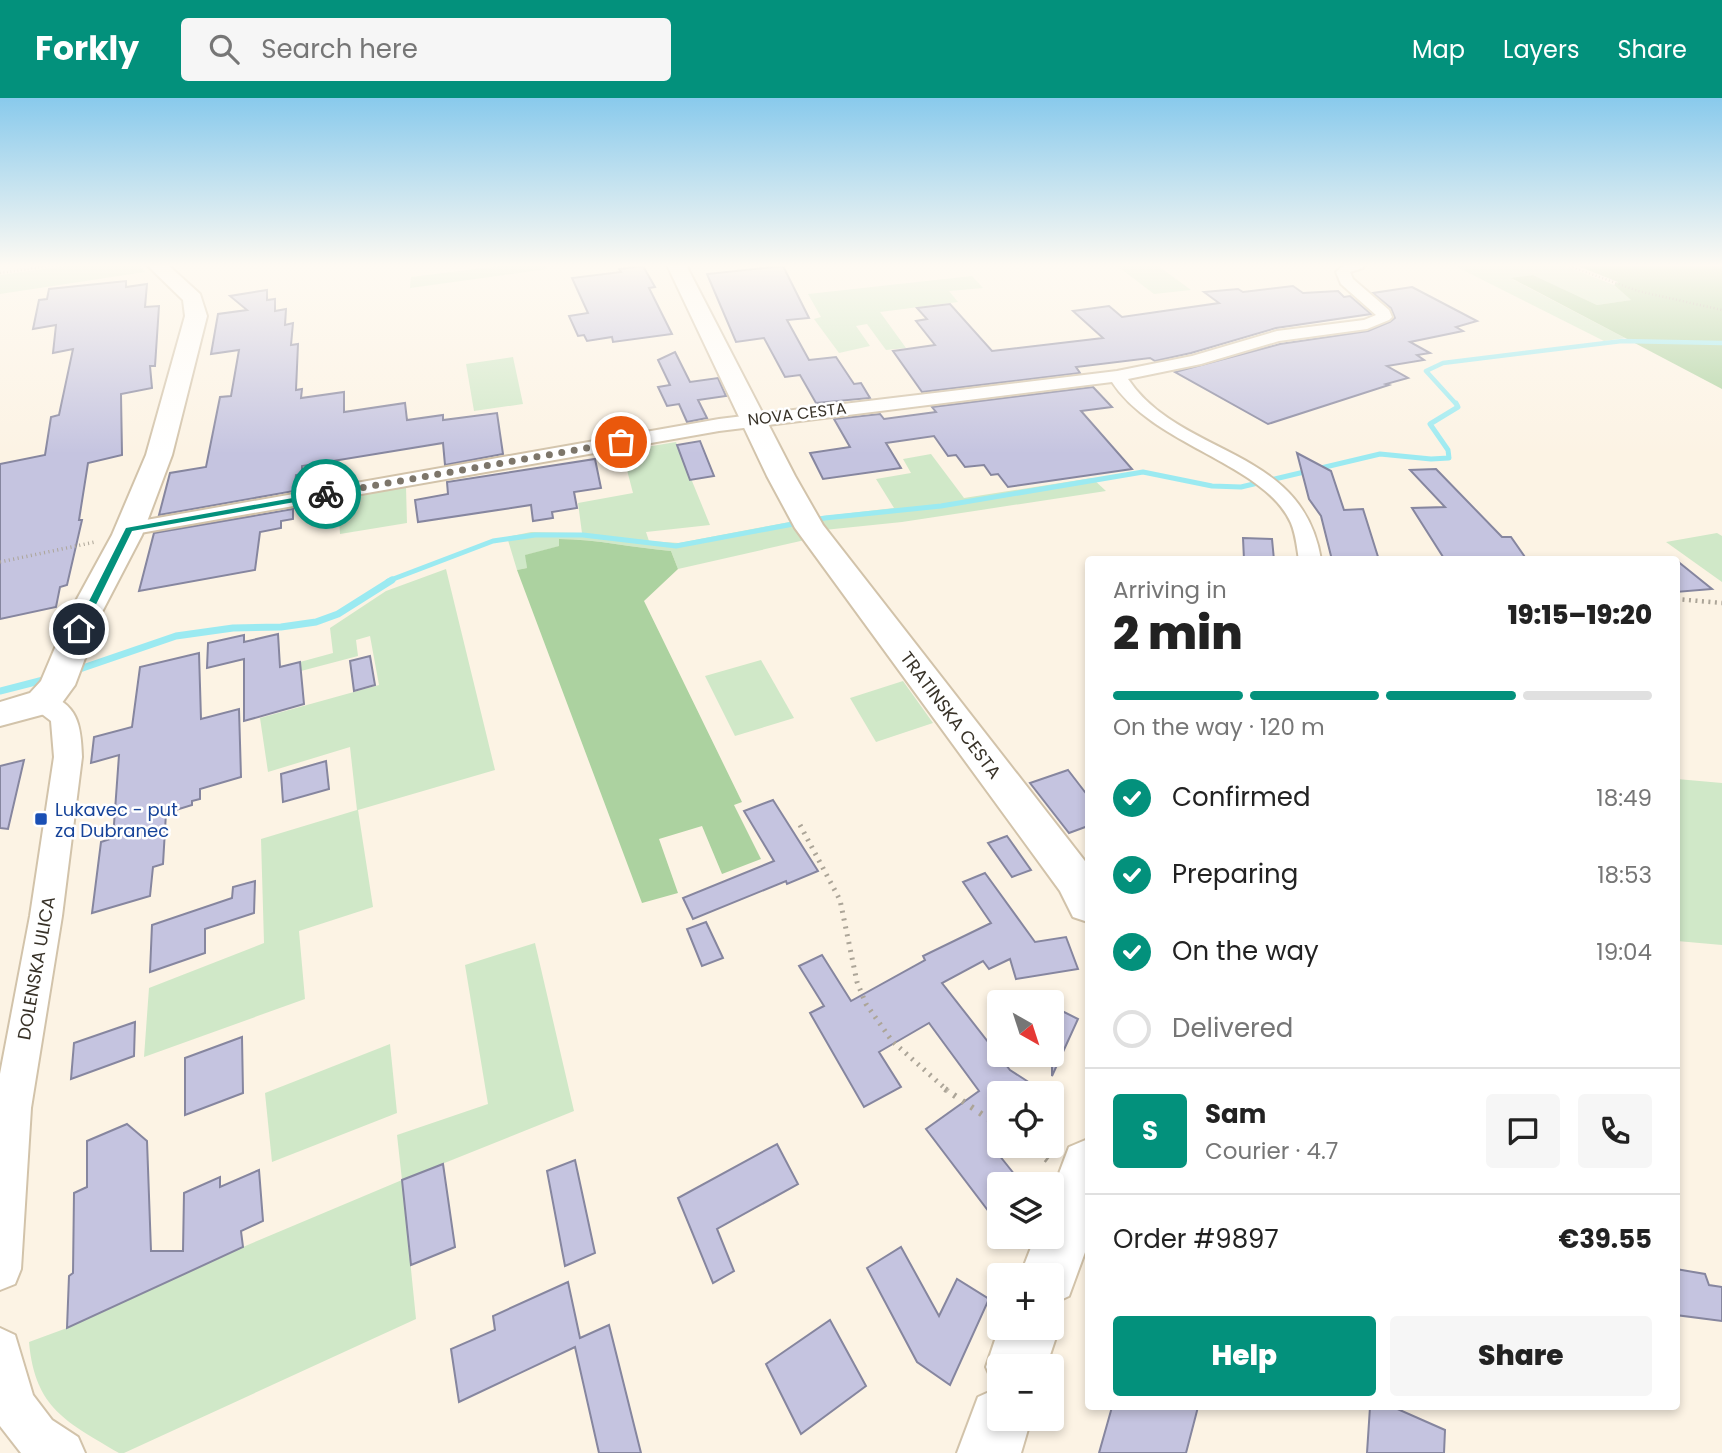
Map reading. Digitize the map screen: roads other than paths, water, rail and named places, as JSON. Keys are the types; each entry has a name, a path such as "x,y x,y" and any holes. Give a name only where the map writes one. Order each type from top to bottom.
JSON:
{"main road":[{"path":"0,714 54,685 87,610 128,532 159,455 193,328"},
{"name":"TRATINSKA CESTA","path":"708,328 806,521 1076,880 1085,898"},
{"path":"1054,1263 1085,1174"},
{"path":"989,1453 996,1431"}],"street":[{"name":"NOVA CESTA","path":"128,532 754,419 1117,376 1195,359 1277,336 1329,328"},
{"path":"1117,376 1120,384 1142,407 1263,482 1292,506 1301,520 1309,556"},
{"name":"DOLENSKA ULICA","path":"0,1269 12,1108 46,916 68,757 64,717 54,685"},
{"path":"0,1350 6,1386 19,1417 42,1443 57,1452"}],"waterway":[{"path":"1457,405 1426,371 1443,363 1622,341 1722,343"},
{"path":"388,581 493,541 535,535 583,535 676,546 825,518 941,506 1143,472 1212,486 1241,487 1380,454 1449,458 1448,450 1430,424 1458,407 1457,405"},
{"path":"71,672 176,636 233,628 281,627 316,622 338,614 392,580"},
{"path":"0,691 51,678"}],"place":[{"name":"Lukavec - put za Dubranec","path":"41,819"}]}
